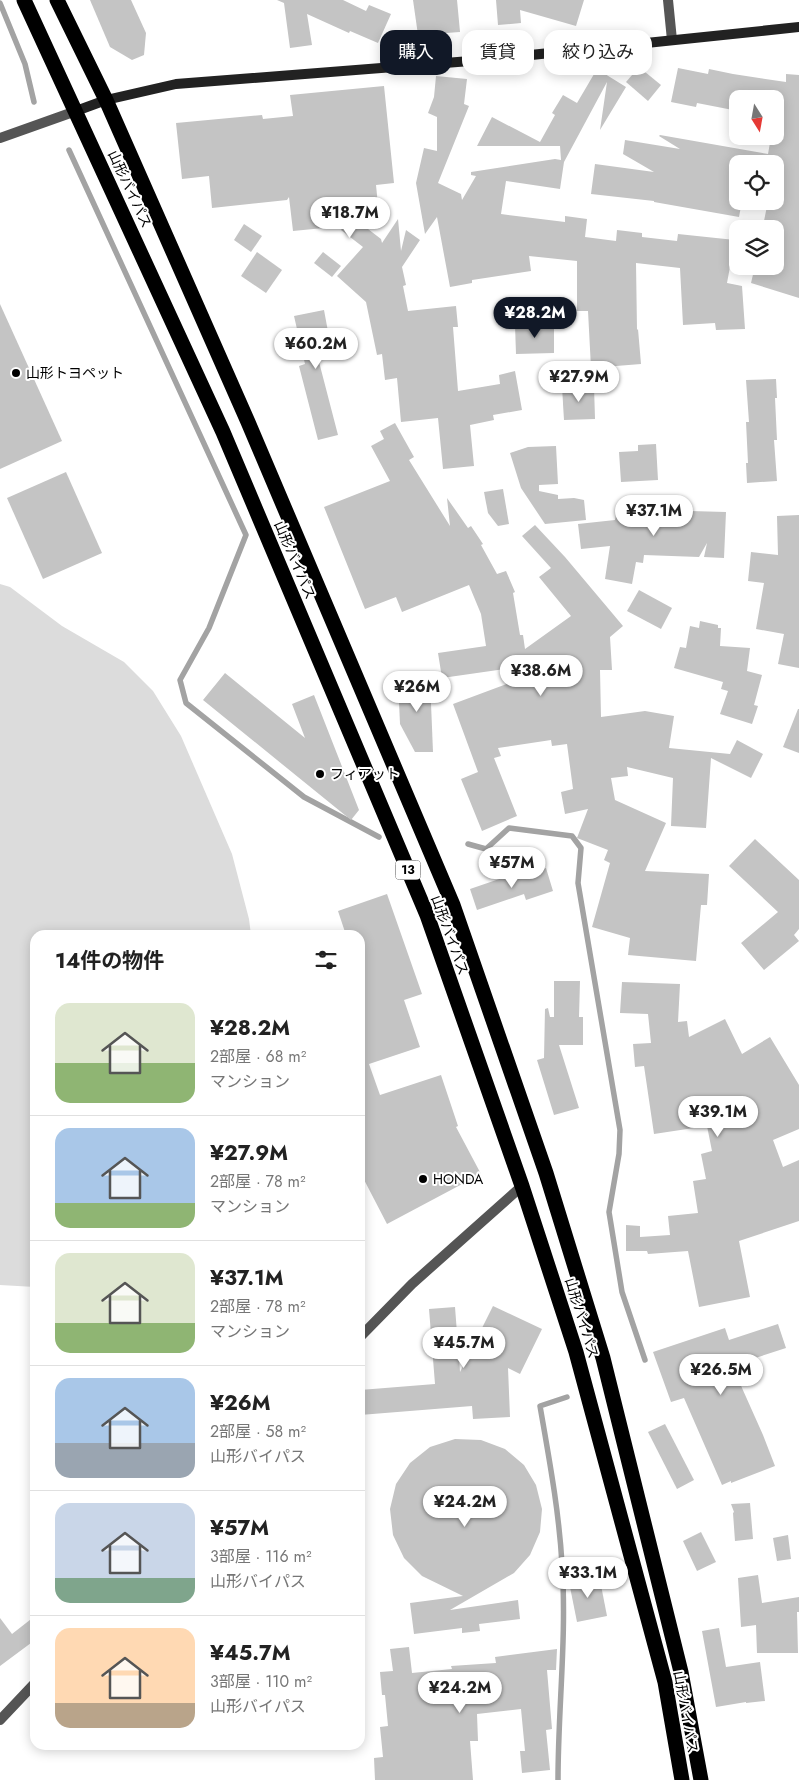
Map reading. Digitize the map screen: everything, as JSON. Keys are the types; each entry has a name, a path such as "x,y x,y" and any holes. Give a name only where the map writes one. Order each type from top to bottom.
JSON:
{"highway":[{"name":"山形バイパス","path":"24,0 223,432 423,906 522,1186 576,1352 665,1682 682,1780"},
{"name":"山形バイパス","path":"57,0 106,100 248,422 453,905 546,1173 603,1358 681,1672 701,1780"}],"street":[{"path":"668,0 672,40"},
{"path":"0,138 106,100 176,84 483,60 799,27"},
{"path":"365,1332 412,1284 522,1186"},
{"path":"0,1720 30,1688"}],"shaded area":[{"path":"0,584 10,587 62,626 124,662 153,691 181,736 232,854 250,930 30,930 30,1287 0,1285"}],"building":[{"path":"90,0 131,0 146,33 144,55 132,60 110,47"},
{"path":"277,0 343,0 366,11 369,5 391,14 384,30 380,30 378,43 350,31 349,33 307,14 312,45 290,48 284,3"},
{"path":"413,0 457,0 460,32 452,33 452,30 417,30"},
{"path":"496,0 584,0 576,26 520,10 521,23 498,25"},
{"path":"678,68 708,74 709,69 786,82 786,74 799,75 799,298 751,283 753,275 784,275 784,220 764,220 766,210 784,210 784,155 729,155 729,210 740,210 739,217 654,201 591,194 595,164 654,172 623,154 625,140 680,149 660,135 768,154 770,145 784,145 784,90 729,90 729,109 697,103 696,107 671,102"},
{"path":"593,75 607,75 626,87 600,130 607,82 564,162 560,189 506,181 501,214 565,222 565,216 587,219 585,237 616,241 617,230 642,233 642,237 677,241 678,234 729,239 729,272 727,283 742,286 745,329 716,330 715,323 683,325 680,268 636,263 637,330 641,364 591,368 588,311 577,311 577,261 529,256 531,271 472,280 472,283 450,287 437,217 425,234 416,183 424,148 437,151 437,117 428,113 434,97 436,76 467,79 464,104 469,106 438,183 461,194 462,200 476,176 471,175 471,172 555,159 561,160 560,146 477,146 492,117 540,142 555,115 552,113 563,95 577,103"},
{"path":"632,75 649,75 661,85 648,101 626,82"},
{"path":"384,86 394,183 376,185 378,205 342,209 381,239 382,243 398,219 401,251 406,230 420,240 402,267 406,285 403,286 408,311 456,306 458,327 453,327 458,391 500,384 499,375 515,371 522,410 493,415 494,420 470,425 474,466 443,469 438,418 401,422 397,378 385,380 382,354 377,355 366,302 337,276 363,247 341,230 344,226 293,231 289,197 287,200 212,208 209,176 182,179 176,123 262,115 263,119 293,116 290,95"},
{"path":"244,224 262,236 251,252 234,240"},
{"path":"257,252 282,270 266,293 241,276"},
{"path":"323,252 341,266 332,277 314,263"},
{"name":"山形トヨペット","path":"0,304 62,441 0,469"},
{"path":"324,310 332,353 318,358 338,435 318,440 299,366 305,364 294,316"},
{"path":"515,325 554,325 554,353 516,354"},
{"path":"776,379 777,440 774,440 777,481 747,483 746,422 749,422 746,380"},
{"path":"594,386 595,419 564,420 562,387"},
{"path":"395,423 414,457 409,460 450,526 447,498 468,528 471,526 483,544 481,545 497,574 506,571 515,592 513,593 520,635 523,635 525,649 571,616 539,577 551,568 522,536 535,525 565,557 623,626 610,637 612,670 600,670 601,717 645,711 674,716 669,748 730,754 737,740 763,754 751,778 711,758 706,828 671,826 673,778 627,767 628,776 611,778 615,800 666,823 645,871 709,874 707,905 701,905 696,961 628,955 630,938 592,927 610,863 604,860 608,850 577,838 588,809 565,814 561,792 573,789 567,744 552,746 551,740 498,748 501,756 494,758 517,816 482,831 461,779 478,772 453,704 542,671 540,664 442,678 438,653 486,646 481,614 469,585 402,612 396,597 365,609 324,507 390,481 371,446 384,439 380,431"},
{"path":"656,444 658,480 621,482 619,452 638,451 638,445"},
{"path":"556,446 558,484 539,485 539,491 558,495 558,499 574,498 584,500 586,520 545,524 521,488 510,453 528,447"},
{"path":"66,472 102,553 43,579 7,498"},
{"path":"503,489 509,524 498,526 488,513 484,492"},
{"path":"618,506 654,512 654,510 726,512 724,558 704,557 707,543 699,557 644,555 643,563 636,562 632,584 605,579 610,546 581,549 578,524 615,520"},
{"path":"799,515 799,668 778,664 784,634 756,629 764,583 748,581 751,552 778,555 777,516"},
{"path":"639,590 672,608 661,629 627,611"},
{"path":"700,621 718,625 718,628 721,628 720,646 750,648 747,671 762,675 754,705 758,706 752,724 720,714 728,691 721,689 723,682 674,668 680,647 686,648 690,626 699,628"},
{"name":"フィアット","path":"225,673 305,738 292,704 314,695 359,810 351,820 203,700"},
{"path":"430,679 433,752 415,752 400,724 398,681"},
{"path":"799,709 799,753 783,747"},
{"path":"755,839 799,880 799,929 794,935 799,941 764,970 741,943 778,912 729,866"},
{"path":"546,868 553,891 526,900 524,894 477,910 470,889 508,876 510,880"},
{"path":"387,894 422,994 404,1000 420,1047 369,1064 380,1095 441,1075 458,1126 456,1127 481,1174 387,1224 365,1182 365,930 344,930 338,911"},
{"path":"554,981 580,981 579,1017 583,1017 583,1045 559,1045 579,1108 554,1115 537,1060 544,1058 545,1009 548,1008 550,1017 554,1017"},
{"path":"622,982 680,984 678,1022 687,1021 689,1037 725,1019 742,1054 770,1037 799,1085 799,1129 773,1140 783,1167 799,1160 799,1221 739,1241 750,1297 699,1307 688,1251 648,1254 647,1251 626,1251 626,1225 640,1226 640,1237 670,1235 668,1216 698,1213 693,1181 706,1179 701,1154 712,1151 707,1126 654,1134 644,1066 635,1067 633,1044 651,1043 648,1014 620,1013"},
{"path":"493,1306 542,1329 520,1374 508,1368 510,1417 473,1419 472,1406 365,1415 365,1390 435,1384 429,1309 455,1307 460,1372"},
{"path":"778,1324 786,1348 737,1364 742,1378 738,1379 775,1466 722,1485 684,1398 671,1402 653,1352 725,1328 729,1340"},
{"path":"665,1424 694,1480 677,1489 648,1432"},
{"path":"455,1439 481,1440 505,1449 524,1465 536,1485 542,1509 540,1532 530,1555 514,1573 450,1610 518,1600 520,1619 479,1624 480,1631 462,1633 462,1628 414,1634 410,1603 463,1596 422,1576 404,1558 393,1535 390,1509 396,1484 410,1463 430,1447"},
{"path":"750,1503 753,1539 735,1541 734,1512 731,1504"},
{"path":"701,1532 716,1562 697,1571 683,1541"},
{"path":"788,1535 791,1559 777,1561 773,1538"},
{"path":"599,1575 607,1616 577,1622 569,1582"},
{"path":"758,1575 762,1603 799,1597 799,1612 797,1612 798,1653 757,1653 756,1625 741,1627 738,1578"},
{"path":"0,1618 12,1634 30,1620 30,1644 0,1666"},
{"path":"719,1628 726,1667 760,1662 765,1701 716,1707 702,1631"},
{"path":"409,1647 412,1673 452,1669 451,1666 496,1663 495,1657 557,1649 556,1670 547,1670 552,1729 546,1730 550,1770 522,1773 520,1751 525,1751 521,1709 477,1714 478,1741 470,1741 473,1780 375,1780 374,1758 383,1757 380,1727 388,1726 385,1695 382,1695 380,1672 393,1671 390,1649"}],"waterway":[{"path":"0,3 25,64 34,102"},
{"path":"69,150 246,535 209,628 180,680 186,703 304,797 379,837"},
{"path":"468,844 486,849 509,828 572,836 581,848 578,883 620,1130 619,1154 609,1212 622,1292 645,1360"},
{"path":"558,1780 563,1645 562,1564 556,1504 540,1406 567,1397"}],"place":[{"name":"山形トヨペット","path":"16,373"},
{"name":"フィアット","path":"320,774"},
{"name":"HONDA","path":"423,1179"}]}
